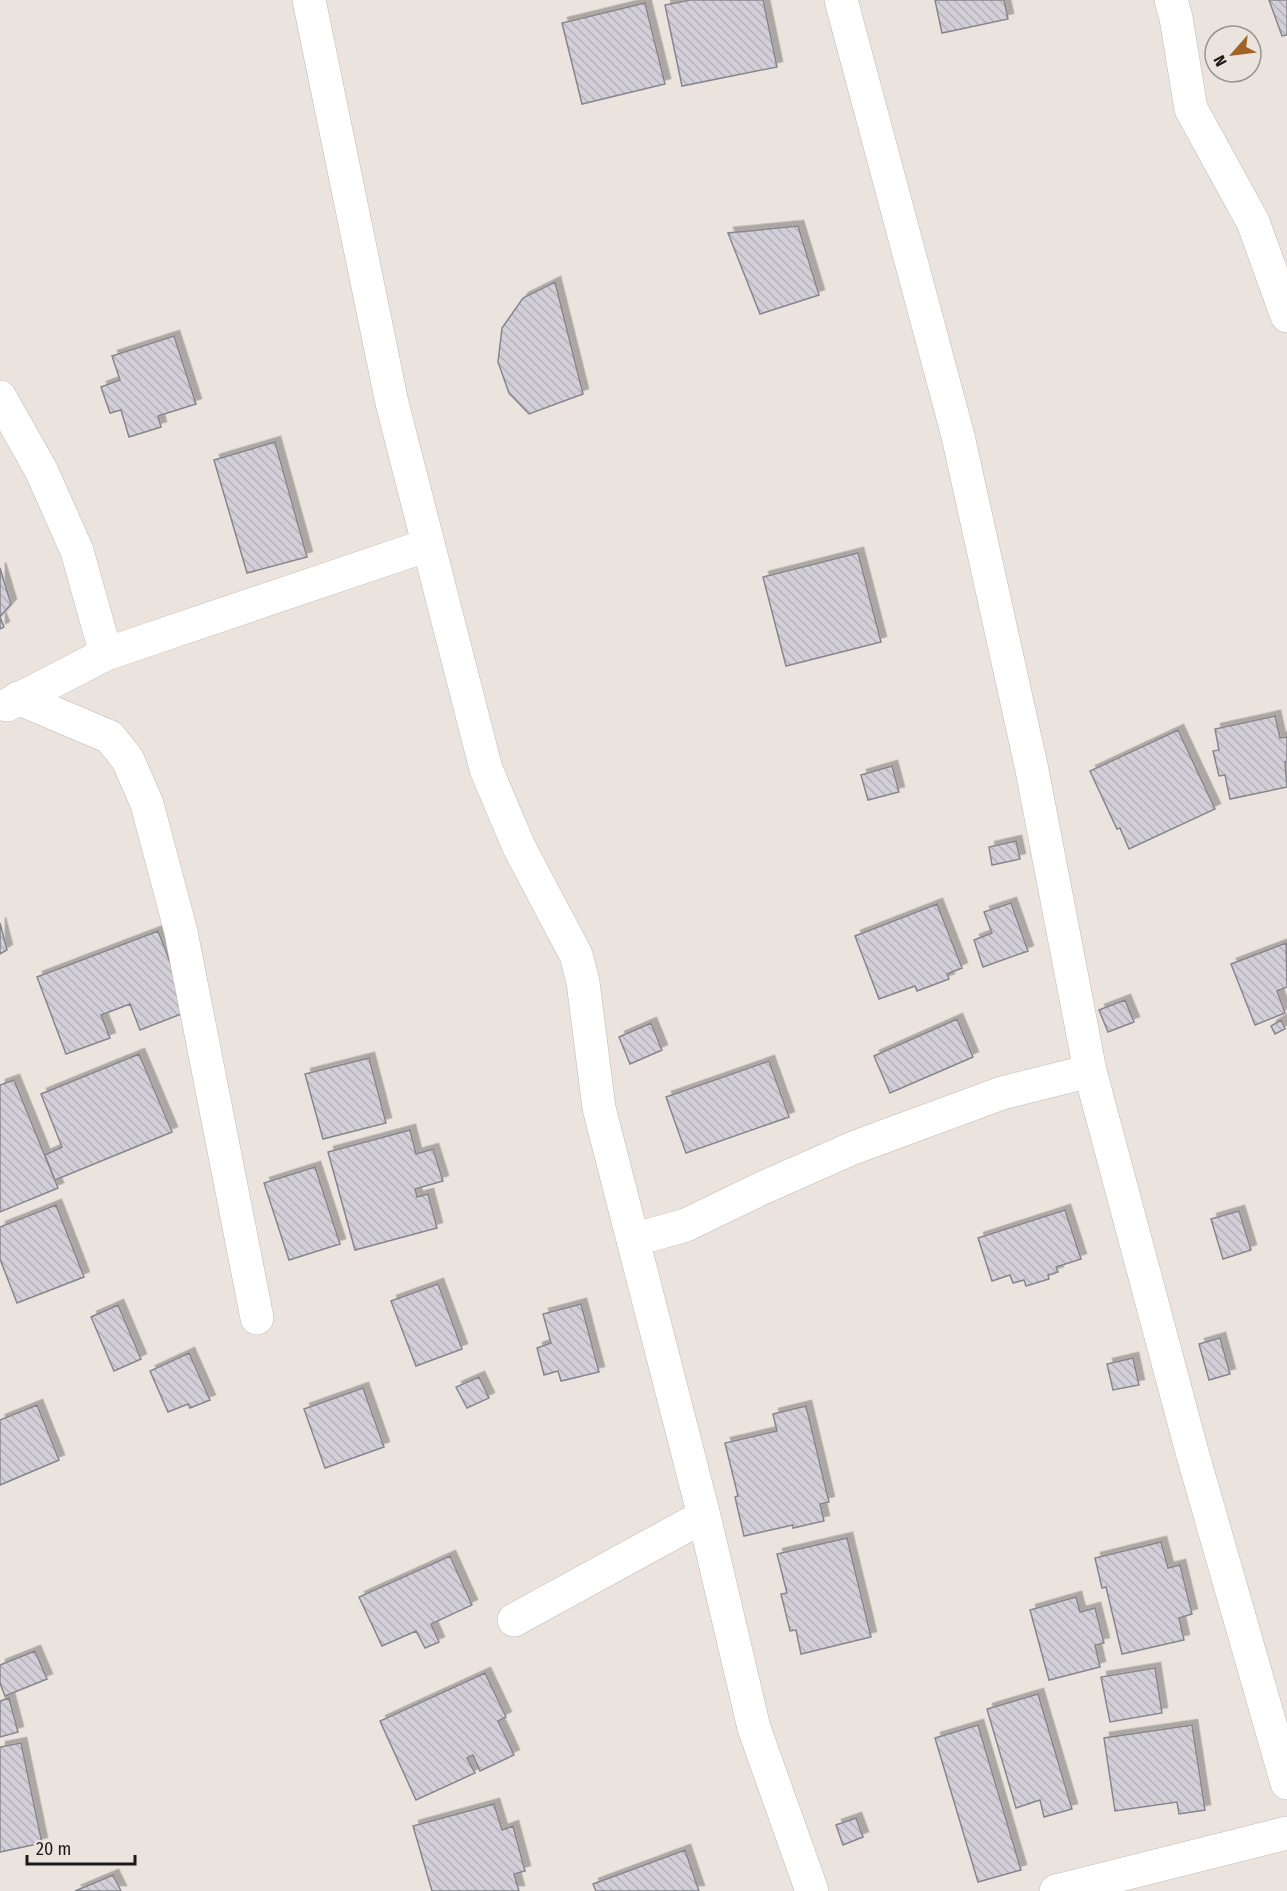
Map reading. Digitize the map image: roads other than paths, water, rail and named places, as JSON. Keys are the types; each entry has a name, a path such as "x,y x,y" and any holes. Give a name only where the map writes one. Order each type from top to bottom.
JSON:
{"street":[{"path":"309,0 392,403 486,769 519,847 571,946 581,973 599,1108 704,1516 754,1728 812,1891"},
{"path":"841,0 958,436 1032,770 1090,1071 1192,1452 1287,1783"},
{"path":"1171,0 1191,109 1252,222 1287,316"},
{"path":"0,397 41,470 77,551 106,654"},
{"path":"9,704 106,654 428,545"},
{"path":"9,704 110,737 128,760 147,804 181,932 257,1318"},
{"path":"633,1240 686,1225 853,1148 1002,1092 1090,1071"},
{"path":"513,1620 704,1516"},
{"path":"1056,1891 1287,1833"}]}
